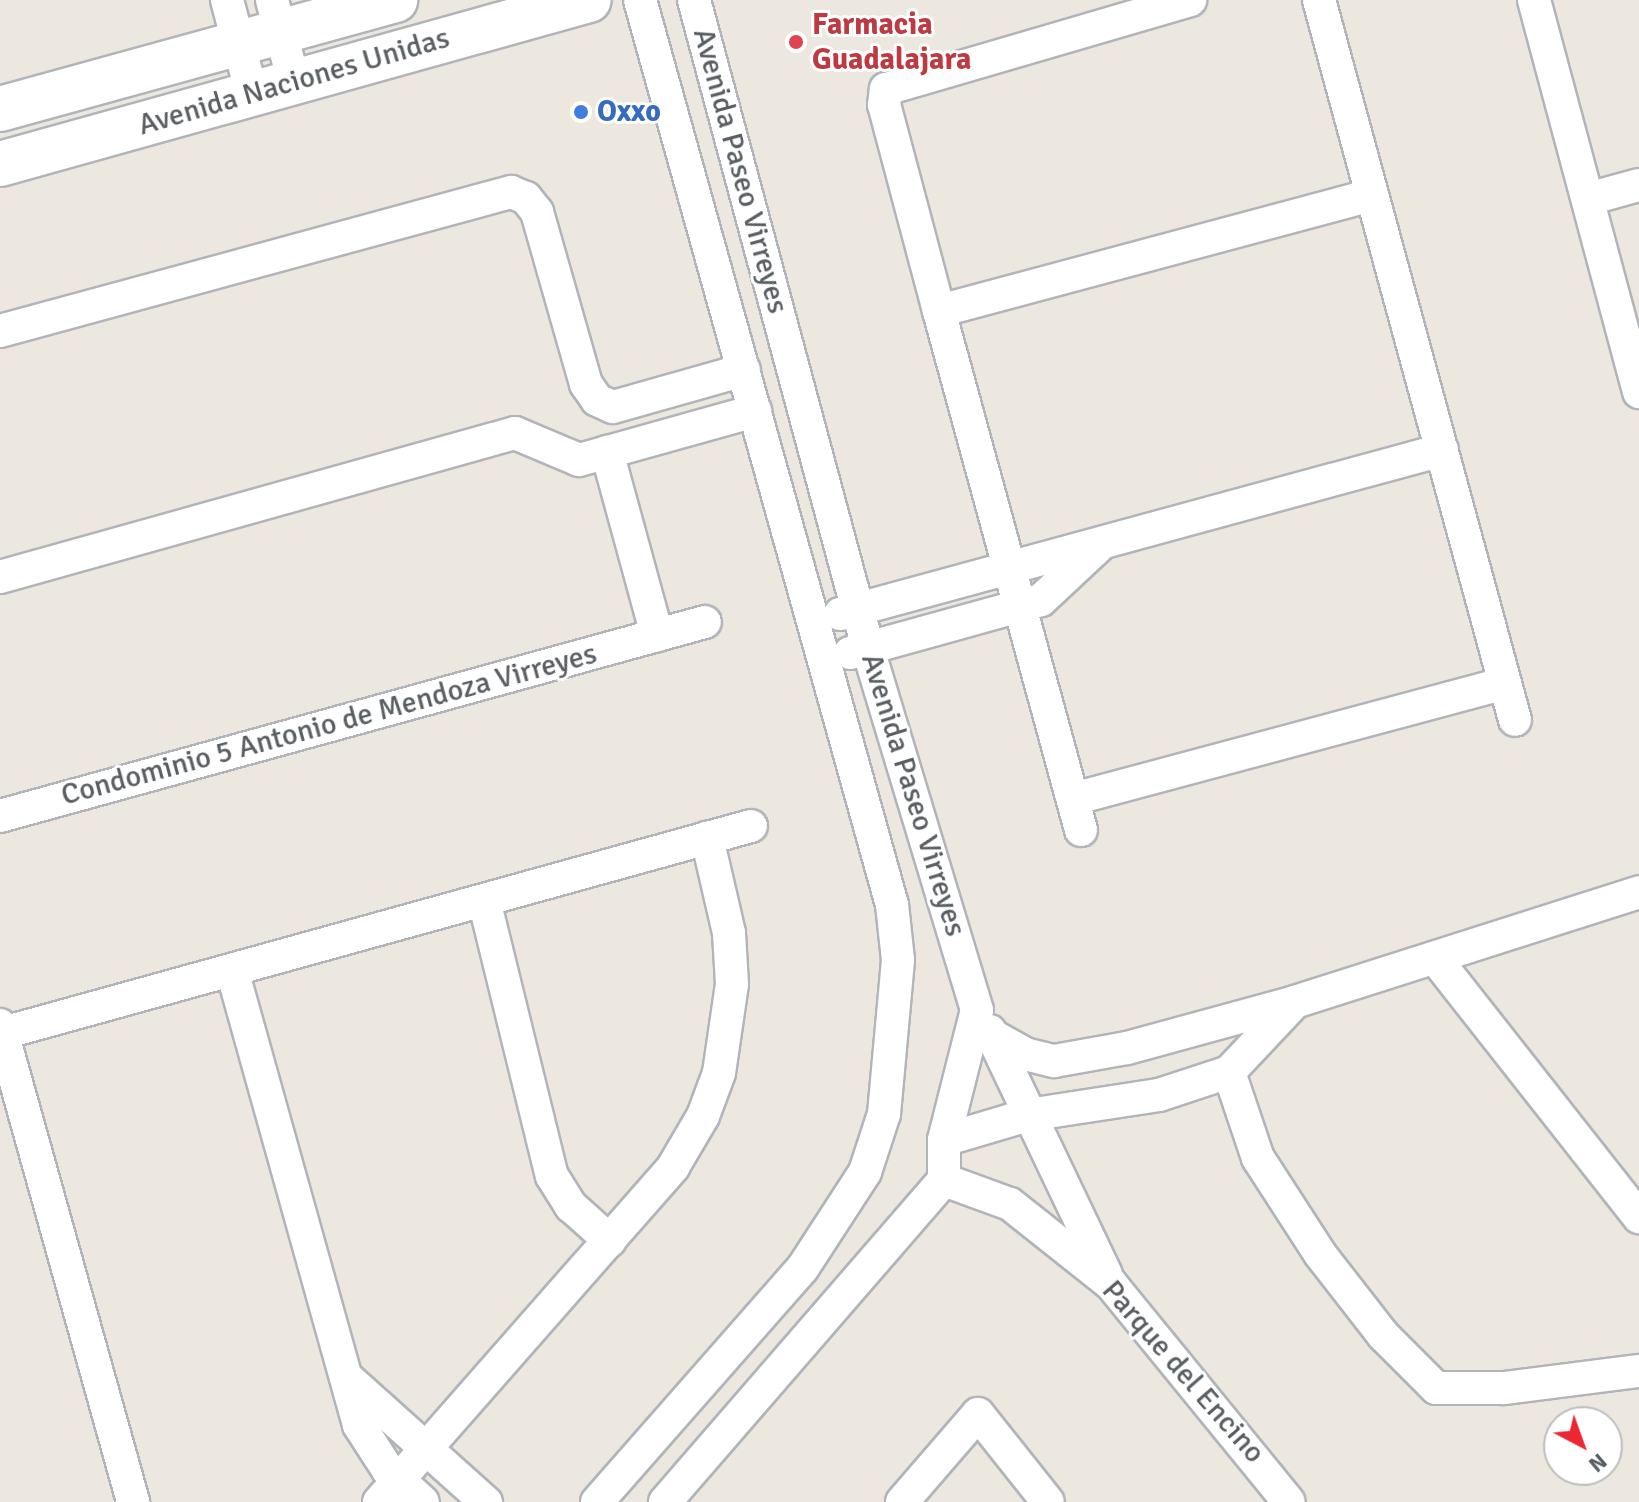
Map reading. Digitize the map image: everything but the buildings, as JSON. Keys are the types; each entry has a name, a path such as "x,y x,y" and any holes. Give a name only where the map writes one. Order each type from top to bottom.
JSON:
{"street":[{"path":"227,0 252,94"},
{"name":"Avenida Naciones Unidas","path":"0,109 239,43 276,16 395,0"},
{"name":"Avenida Naciones Unidas","path":"0,164 589,0"},
{"name":"Avenida Paseo Virreyes","path":"597,1502 802,1269 870,1159 884,1114 898,960 892,905 640,0"},
{"name":"Avenida Paseo Virreyes","path":"694,0 868,648 985,1023 1111,1284"},
{"path":"1081,830 1007,567 884,105 886,89 1190,0"},
{"path":"1319,0 1515,720"},
{"path":"1534,0 1639,392"},
{"path":"276,16 294,82"},
{"path":"1588,199 1639,185"},
{"path":"0,331 511,192 526,198 537,212 586,384 597,400 613,407 654,395 684,402 749,388"},
{"path":"939,311 1372,195"},
{"path":"0,577 515,433 579,460 607,452 749,388"},
{"path":"813,622 1442,450"},
{"path":"607,452 657,635"},
{"path":"824,660 1041,600 1099,546"},
{"name":"Condominio 5 Antonio de Mendoza Virreyes","path":"0,816 705,622"},
{"path":"1073,799 1505,683"},
{"path":"133,1502 1,1029 232,970 751,826"},
{"path":"388,1491 426,1452 673,1167 703,1116 719,1073 732,984 729,933 707,838"},
{"path":"665,1502 843,1302 944,1180 944,1140 985,1023 1025,1054 1054,1061 1127,1048 1295,1002 1639,892"},
{"path":"484,900 552,1176 571,1206 610,1241"},
{"path":"1435,958 1639,1217"},
{"path":"232,970 359,1425 388,1491 423,1502"},
{"path":"944,1140 1028,1115 1159,1095 1229,1072 1295,1002"},
{"path":"1229,1072 1258,1158 1320,1254 1383,1335 1436,1388 1504,1388 1639,1371"},
{"name":"Parque del Encino","path":"944,1180 1010,1204 1111,1284 1289,1502"},
{"path":"802,1269 843,1302"},
{"path":"346,1377 426,1452 486,1502"},
{"path":"902,1502 978,1414 1048,1502"}],"place":[{"name":"Farmacia Guadalajara","path":"796,42"},
{"name":"Oxxo","path":"581,112"}]}
